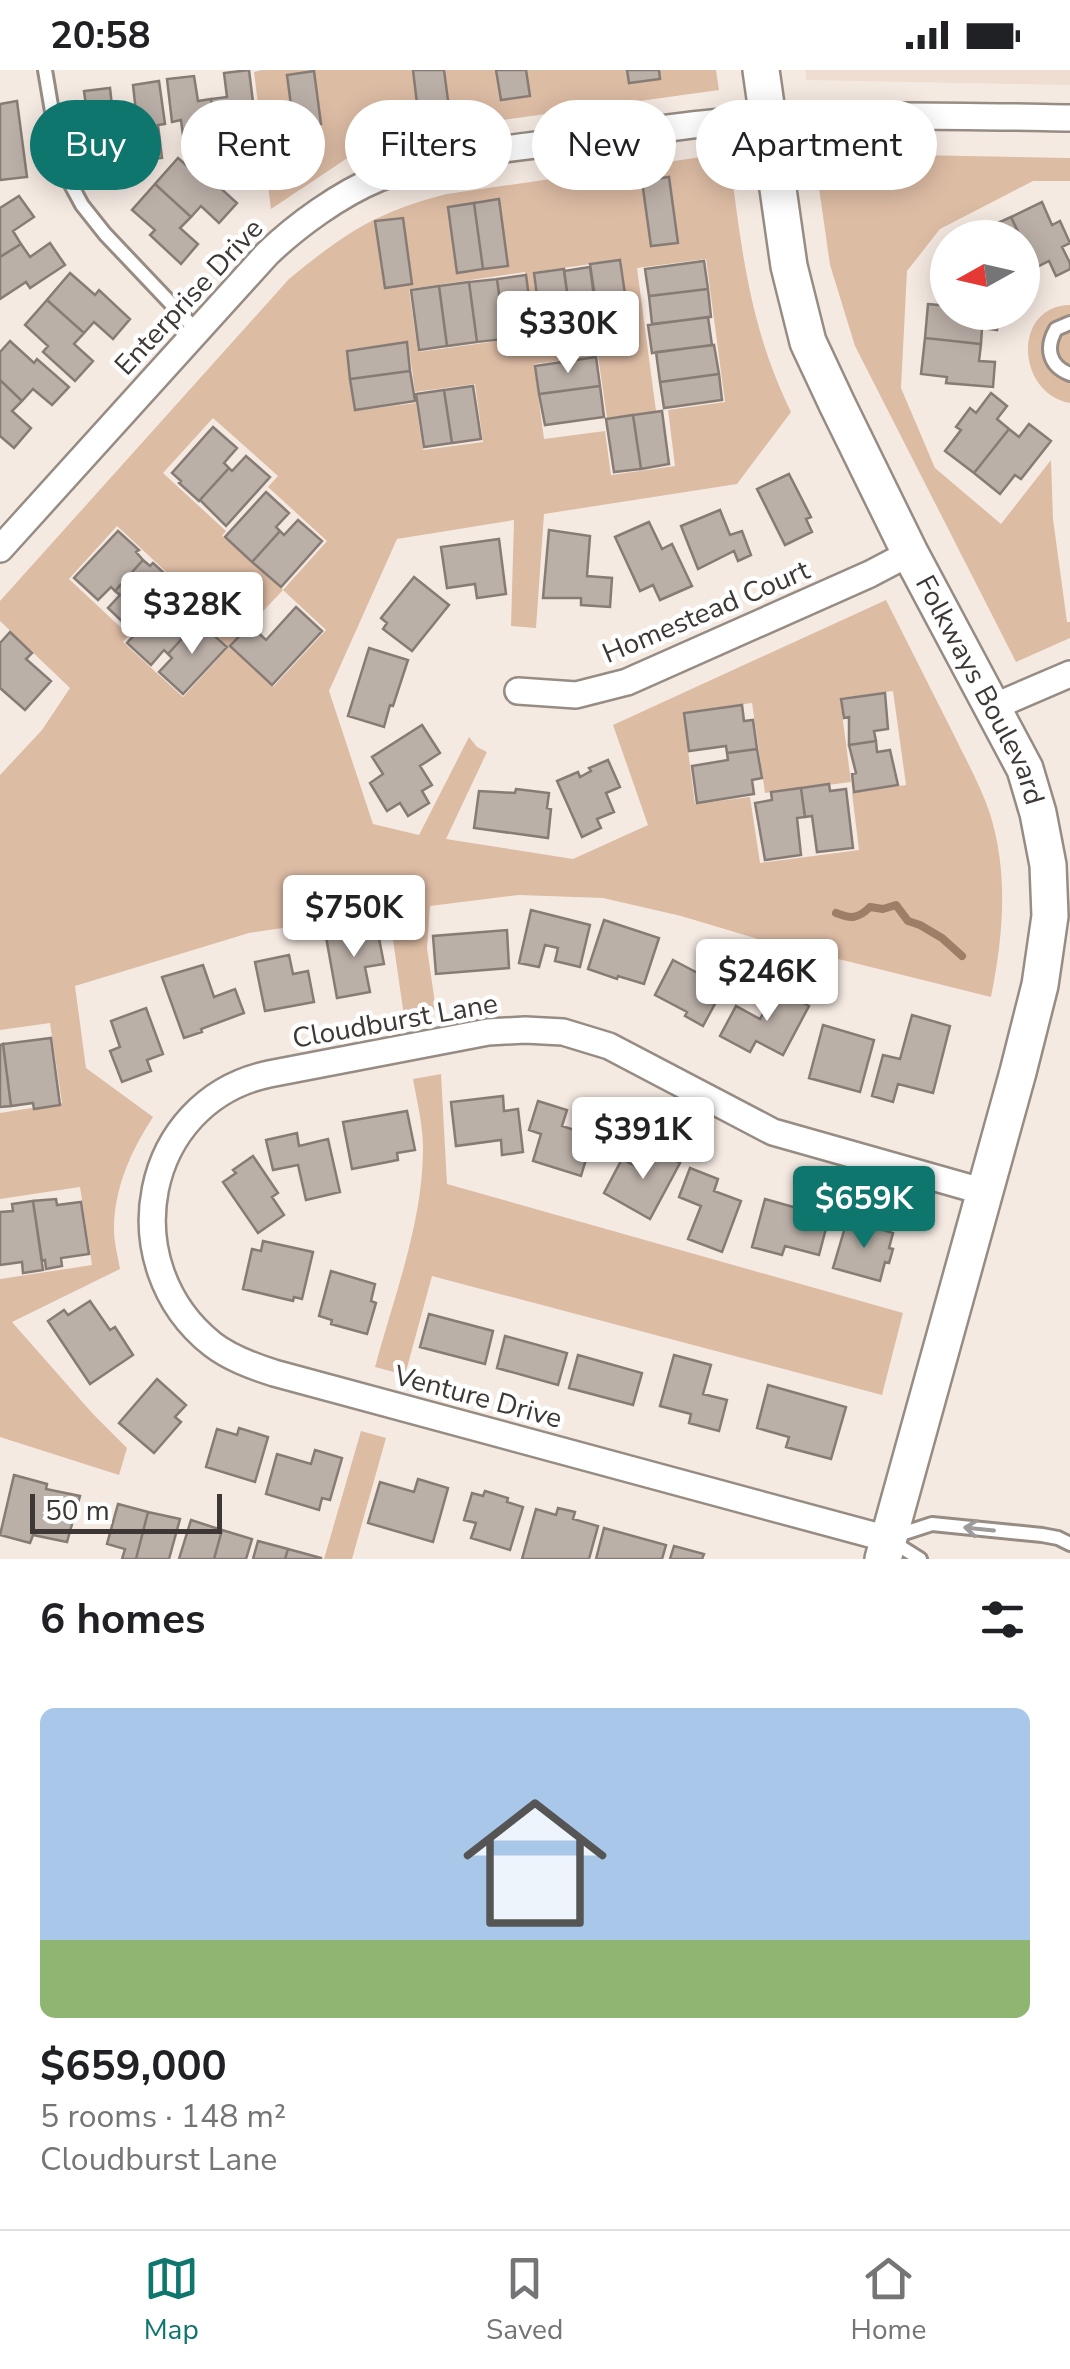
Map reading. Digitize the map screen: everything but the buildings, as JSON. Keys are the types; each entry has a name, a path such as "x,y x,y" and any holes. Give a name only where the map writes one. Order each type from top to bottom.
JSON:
{"street":[{"name":"Folkways Boulevard","path":"761,70 765,100"},
{"name":"Enterprise Drive","path":"937,115 1070,118"},
{"name":"Enterprise Drive","path":"0,549 282,240 314,215 378,178 431,163 696,124"},
{"name":"Folkways Boulevard","path":"778,190 791,277 808,342 910,552 1025,769 1048,865 1050,916 1042,974 886,1549"},
{"name":"Homestead Court","path":"518,692 576,696 628,682 870,574 910,552"},
{"path":"992,707 1070,674"},
{"name":"Cloudburst Lane","path":"153,1202 163,1164 180,1132 214,1096 236,1083 488,1032 525,1030 563,1032 609,1046 755,1124 792,1138 984,1192"},
{"name":"Venture Drive","path":"153,1202 156,1256 176,1304 213,1345 251,1366 886,1549"}],"lane":[{"path":"45,70 58,147 82,205 198,331"},
{"path":"1070,323 1056,329 1050,346 1053,362 1070,374"},
{"path":"886,1549 932,1524 1058,1538 1070,1544"},
{"name":"Venture Drive","path":"886,1549 920,1559"}],"shaded area":[{"path":"716,70 719,90 647,100 532,100 532,116 512,119 512,100 345,100 345,160 325,173 325,100 257,100 254,72"},
{"path":"805,70 1070,70 1070,85 806,80"},
{"path":"937,155 1070,158 1070,181 1033,181 957,220 930,220 930,242 907,271 901,388 935,468 1001,524 1051,460 1053,519 1070,638 1016,662 855,346 830,265 819,190 937,190"},
{"path":"696,158 696,190 734,190 756,317 791,412 737,484 544,514 536,628 511,626 514,520 397,539 329,691 373,824 419,835 469,737 487,752 446,839 573,859 648,825 613,725 886,600 990,814 1002,882 999,952 991,997 603,898 519,895 430,906 427,948 436,1010 404,1016 389,912 249,933 75,986 86,1068 153,1117 131,1157 117,1199 114,1235 120,1269 12,1322 127,1448 119,1475 0,1437 0,1279 92,1265 80,1187 0,1199 0,1113 62,1103 50,1023 0,1030 0,775 42,730 70,688 0,621 0,601 289,279 362,226 400,208 447,194 512,190 512,185 532,182 532,190 676,190 676,161","holes":["706,259 725,402 668,410 675,466 611,475 605,431 544,439 534,364 598,356 607,418 656,411 637,268","621,260 630,323 600,327 601,341 575,345 572,331 541,335 533,272","525,272 535,336 418,352 409,289","408,341 415,392 475,384 483,442 423,450 416,403 354,411 346,350","213,418 278,476 268,487 327,541 283,590 222,536 226,531 163,473","117,526 178,583 171,592 229,647 183,697 123,642 129,635 69,579","283,590 326,630 273,687 230,646","893,691 906,785 852,793 859,850 760,863 750,797 695,804 683,712 752,703 765,793 851,782 840,698"]},
{"path":"269,190 300,190 271,209"},
{"path":"1070,305 1070,403 1052,396 1039,384 1031,368 1030,334 1040,330 1040,317 1051,309"},
{"path":"441,1074 447,1184 903,1313 882,1395 432,1276 405,1375 375,1367 406,1259 422,1176 423,1139 413,1079"},
{"path":"361,1431 386,1438 352,1559 324,1559"}],"waterway":[{"path":"836,913 854,917 870,907 896,905 908,921 942,938 962,956"}]}
